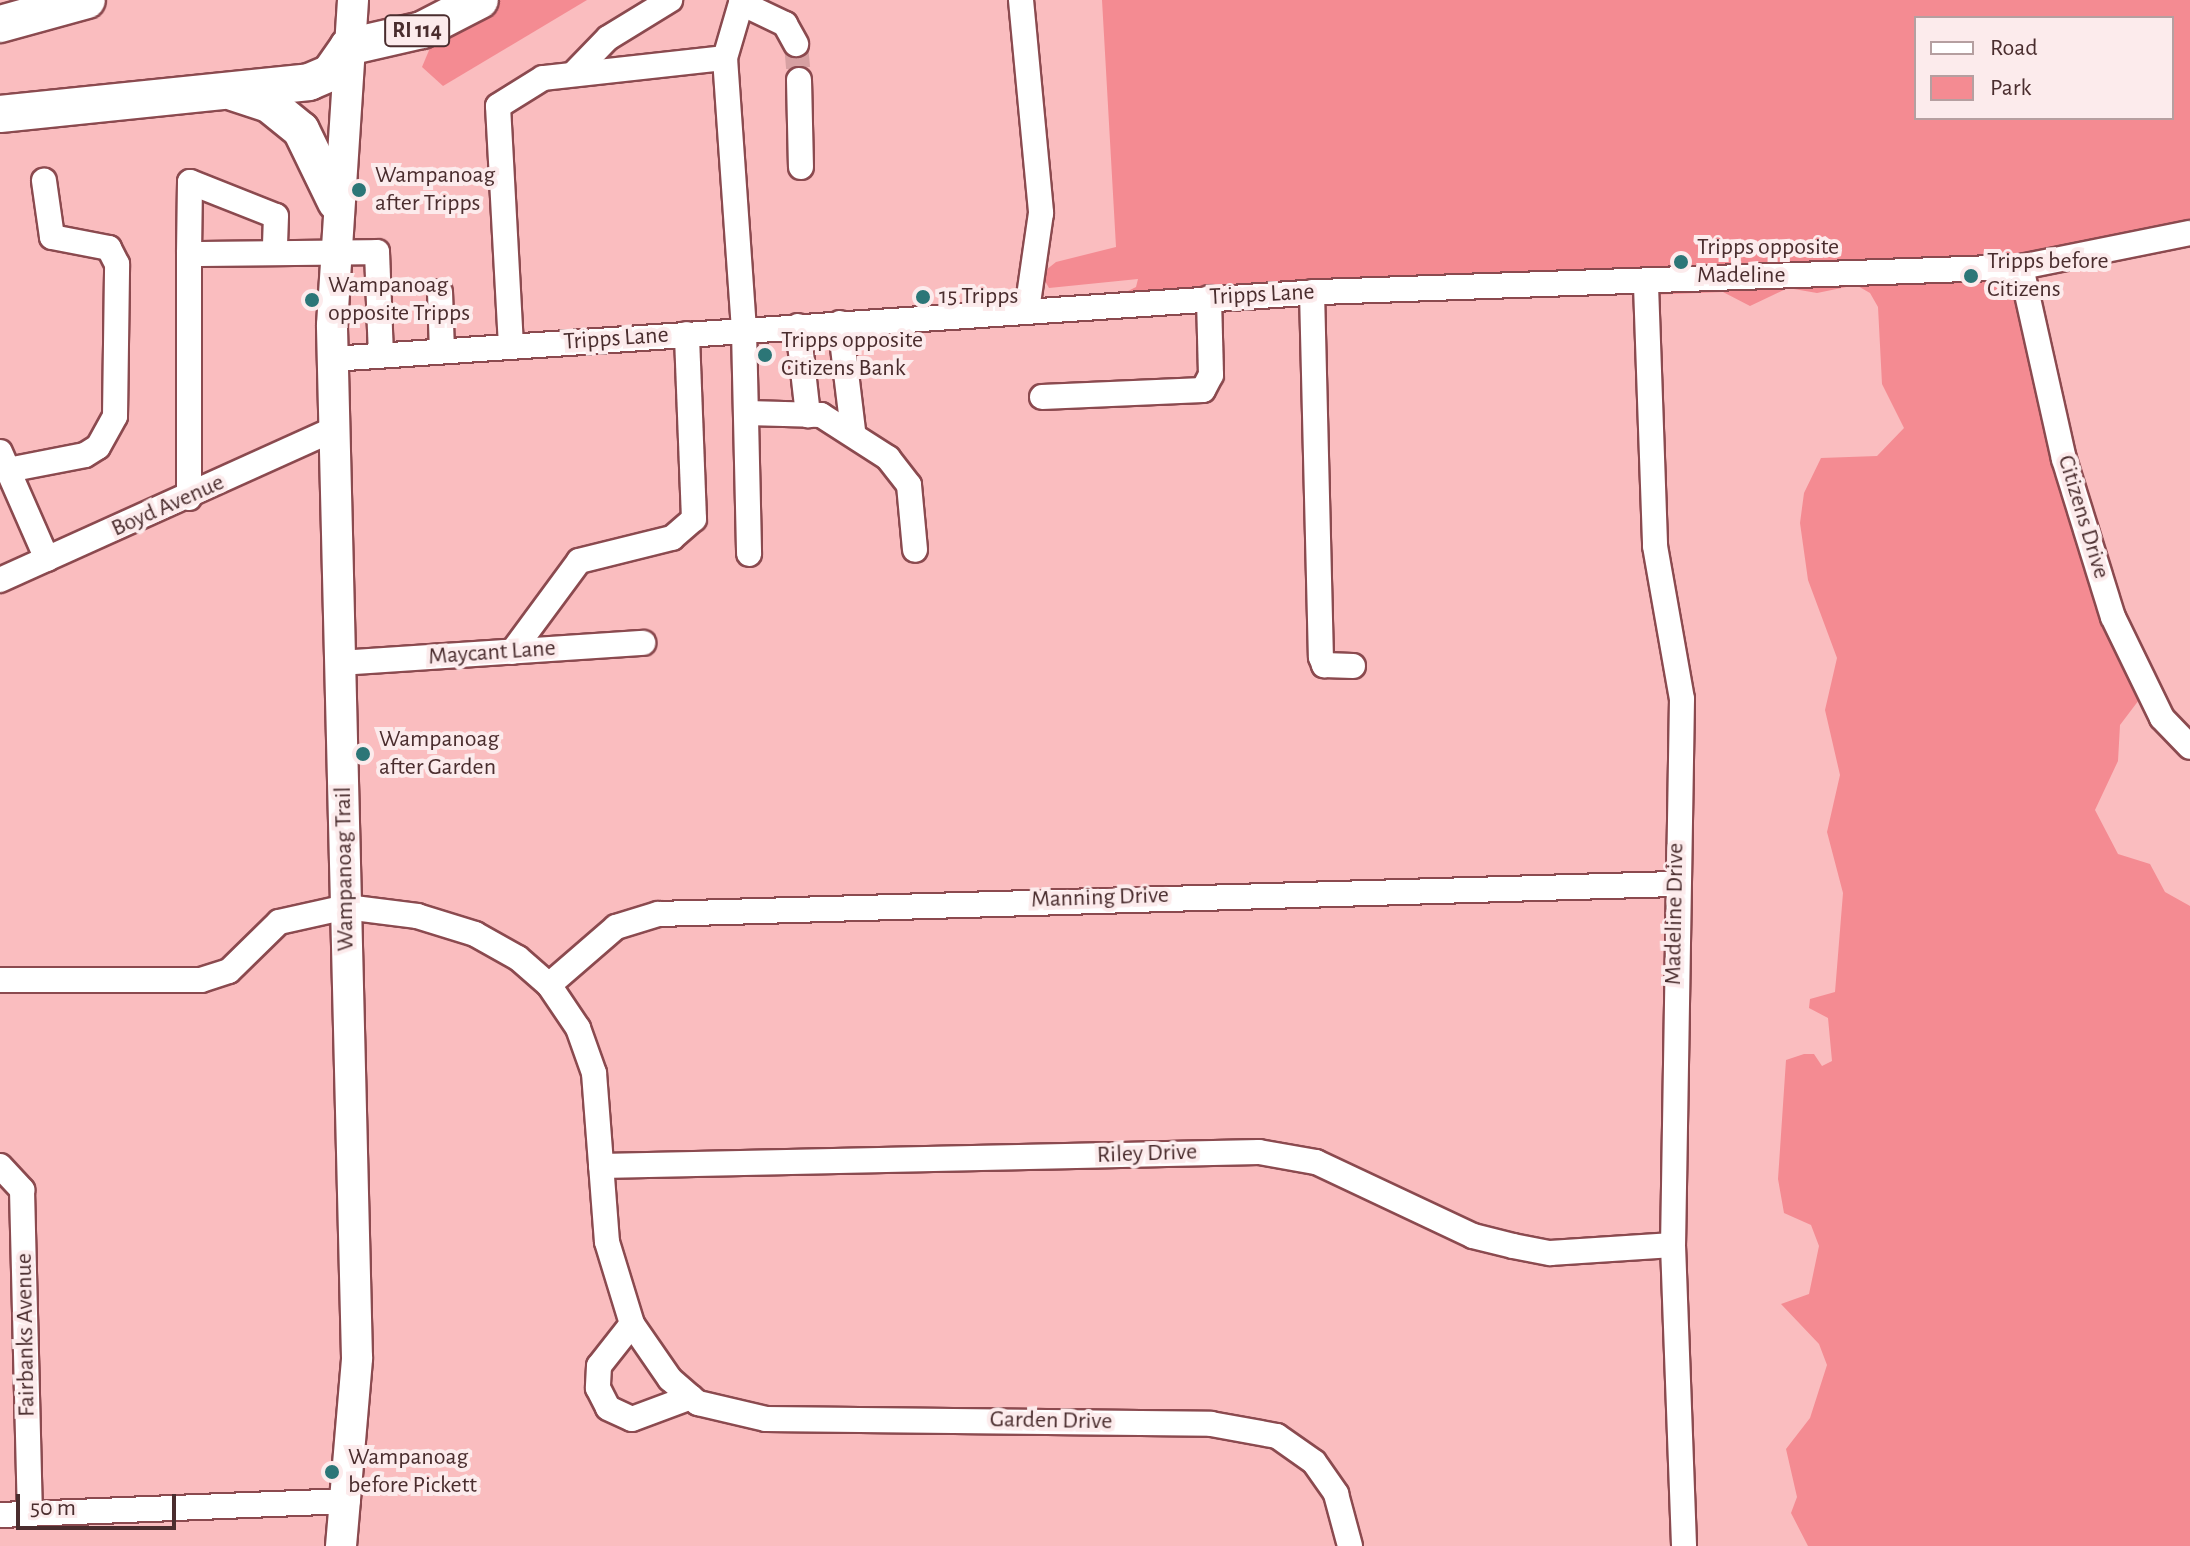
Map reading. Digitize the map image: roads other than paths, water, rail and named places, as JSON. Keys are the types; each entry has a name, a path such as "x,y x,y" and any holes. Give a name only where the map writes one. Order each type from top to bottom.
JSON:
{"highway":[{"path":"0,24 87,0"},
{"name":"RI 114","path":"348,47 422,30 480,0"},
{"path":"0,114 317,79 348,47"},
{"path":"214,92 261,99 285,114 319,156 336,202"}],"main road":[{"name":"Wampanoag Trail","path":"341,1546 348,1501 357,1358 332,359 333,252 353,0"}],"street":[{"path":"575,72 608,38 670,0"},
{"path":"1021,0 1041,213 1027,310"},
{"path":"749,554 744,330 725,58 741,1 785,24 796,44"},
{"path":"511,346 498,106 543,78 575,72 725,58"},
{"path":"799,80 801,167"},
{"path":"44,181 52,237 109,248 117,264 115,416 98,447 85,455 4,461 47,559"},
{"path":"189,498 190,182 276,216 275,253"},
{"name":"Tripps Lane","path":"332,359 1312,292 1646,285 2021,267 2190,233"},
{"path":"189,254 377,252 381,355"},
{"name":"Citizens Drive","path":"2021,267 2064,459 2113,617 2162,718 2190,747"},
{"name":"Madeline Drive","path":"1646,285 1655,546 1682,699 1675,884 1673,1245 1684,1546"},
{"path":"440,292 442,351"},
{"path":"1312,292 1321,657 1324,665 1353,666"},
{"path":"1042,397 1203,390 1211,375 1209,298"},
{"path":"840,323 853,430"},
{"path":"798,326 808,415"},
{"path":"512,652 579,561 672,538 694,519 687,334"},
{"path":"747,413 808,415 853,430 909,485 915,550"},
{"name":"Boyd Avenue","path":"0,580 189,498 334,429"},
{"name":"Maycant Lane","path":"340,663 643,643"},
{"name":"Manning Drive","path":"549,985 616,927 658,914 1675,884"},
{"path":"0,980 201,980 229,971 279,922 346,907 417,916 475,934 549,985 578,1028 594,1073 614,1286 632,1324 691,1397 632,1419 608,1408 599,1366 632,1324"},
{"name":"Riley Drive","path":"601,1166 1259,1152 1316,1162 1473,1236 1513,1246 1550,1253 1673,1245"},
{"name":"Fairbanks Avenue","path":"0,1166 22,1190 30,1515"},
{"name":"Garden Drive","path":"691,1397 766,1419 1211,1424 1277,1436 1314,1462 1336,1494 1350,1546"},
{"path":"0,1515 348,1501"}],"tunnel":[{"path":"796,44 799,80"}],"place":[{"name":"Wampanoag after Tripps","path":"359,190"},
{"name":"Tripps opposite Madeline","path":"1681,262"},
{"name":"Tripps before Citizens","path":"1971,276"},
{"name":"15 Tripps","path":"923,297"},
{"name":"Wampanoag opposite Tripps","path":"312,300"},
{"name":"Tripps opposite Citizens Bank","path":"765,355"},
{"name":"Wampanoag after Garden","path":"363,754"},
{"name":"Wampanoag before Pickett","path":"332,1472"}]}
